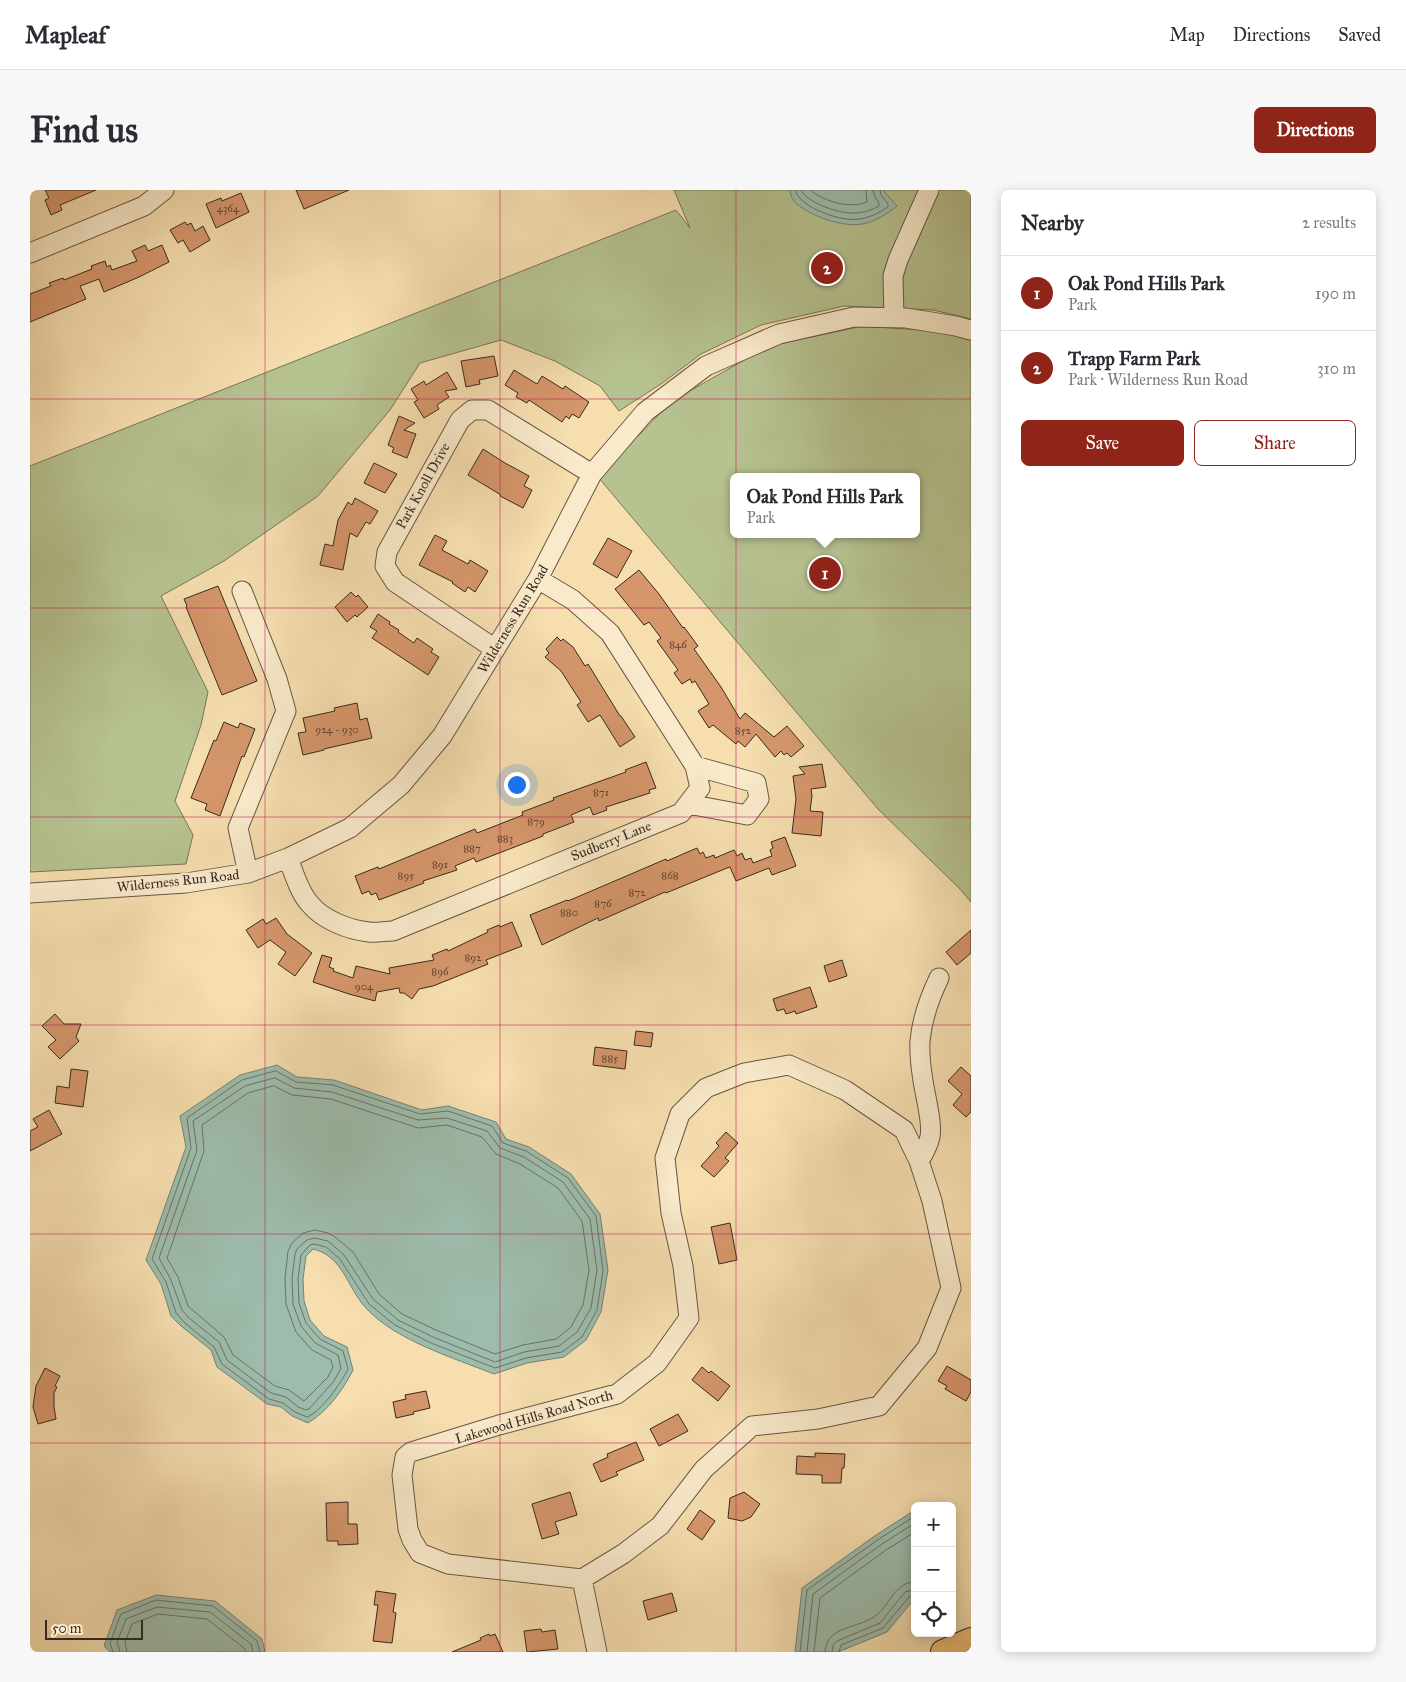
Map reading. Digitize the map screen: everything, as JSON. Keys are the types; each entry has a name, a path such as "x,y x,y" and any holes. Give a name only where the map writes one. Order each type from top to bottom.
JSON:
{"main road":[{"path":"942,1652 971,1640"}],"street":[{"path":"30,253 144,206 164,190"},
{"path":"894,318 893,276 898,260 929,190"},
{"name":"Wilderness Run Road","path":"30,893 186,883 248,873 288,858 350,828 401,785 442,736 538,580 592,474 645,412 706,366 779,334 854,317 906,318 948,324 971,330"},
{"name":"Park Knoll Drive","path":"495,649 395,582 384,566 387,552 455,428 460,420 472,410 488,410 592,474"},
{"name":"Sudberry Lane","path":"288,858 308,903 318,913 337,923 357,930 371,932 393,930 681,813 700,788 695,766 610,633 573,600 538,580"},
{"path":"242,592 277,679 286,711 238,828 248,873"},
{"path":"688,804 747,815 758,799 756,783 695,766"},
{"path":"597,1652 582,1579 623,1554 660,1526 704,1469 752,1426 818,1419 879,1406 927,1348 951,1288 932,1201 919,1161 926,1149 930,1136 930,1120 922,1066 921,1034 928,1000 939,978"},
{"name":"Lakewood Hills Road North","path":"582,1579 448,1564 420,1553 408,1529 402,1475 405,1457 411,1452 617,1394 658,1364 689,1318 683,1266 671,1213 665,1158 680,1114 706,1088 744,1073 789,1065 845,1090 904,1130 919,1161"}],"green space":[{"path":"674,190 971,190 971,319 933,310 844,306 761,325 701,354 661,384 619,411 600,386 555,361 501,340 420,363 390,410 318,496 224,561 161,596 208,692 201,725 175,801 193,835 186,864 30,872 30,466 676,210 690,228"},
{"path":"863,326 971,335 971,902 878,809 598,477 672,401 769,346"}],"water":[{"path":"790,190 883,190 897,206 885,215 872,221 854,225 845,224 807,211 793,200"},
{"path":"277,1065 297,1077 334,1080 422,1110 448,1106 496,1122 506,1139 529,1147 571,1174 600,1214 608,1270 601,1312 586,1340 564,1357 527,1363 494,1374 425,1347 377,1319 359,1299 338,1265 331,1258 313,1249 306,1256 303,1279 304,1301 310,1320 324,1336 347,1347 353,1370 334,1400 308,1423 292,1416 281,1407 267,1404 217,1367 211,1350 171,1316 161,1284 146,1260 186,1147 180,1116 240,1075"},
{"path":"911,1513 911,1603 887,1632 838,1652 795,1652 802,1588"},
{"path":"156,1595 215,1601 262,1639 265,1652 110,1652 104,1646 117,1610"}],"building":[{"path":"45,190 96,190 60,205 62,210 51,215 45,200 49,198"},
{"path":"296,190 349,190 304,209"},
{"path":"241,193 249,212 216,228 206,204 221,198 222,201"},
{"path":"185,222 187,225 191,223 195,231 203,226 210,240 190,252 183,240 178,243 170,230"},
{"path":"145,245 148,251 162,245 169,262 104,292 99,279 80,286 86,299 30,322 30,294 51,286 49,283 63,278 64,280 92,269 91,266 105,261 107,267 110,265 112,270 137,261 132,251"},
{"path":"494,356 498,376 479,380 480,384 466,387 461,361"},
{"path":"514,370 537,384 542,376 563,389 565,386 589,402 579,418 572,414 569,419 566,416 562,422 529,400 527,403 516,397 518,393 505,385"},
{"path":"447,372 457,389 445,391 449,397 437,405 439,409 424,418 414,402 418,400 411,389 424,381 426,385"},
{"path":"399,416 415,423 404,430 416,434 407,458 392,452 394,448 388,445"},
{"path":"483,449 529,476 524,486 532,490 523,508 500,496 468,475"},
{"path":"374,463 397,474 385,493 364,483"},
{"path":"355,498 378,511 370,524 366,522 357,537 350,533 343,570 320,565 325,544 333,546 338,520 348,502 352,505"},
{"path":"435,535 447,541 442,550 468,564 470,560 488,571 475,592 468,587 465,592 453,582 419,565"},
{"path":"608,538 632,551 617,578 593,564"},
{"path":"639,570 698,646 694,649 721,687 740,719 745,713 774,737 787,726 804,746 791,757 787,753 784,755 781,751 775,757 756,734 745,747 738,741 736,744 713,725 709,728 698,711 709,704 695,681 692,683 690,679 682,684 674,673 678,670 657,641 661,638 649,622 644,625 615,589"},
{"path":"218,586 257,681 222,695 184,599"},
{"path":"351,592 356,597 358,595 368,607 357,617 355,615 347,622 335,607"},
{"path":"378,614 414,643 417,638 433,649 431,652 439,657 428,675 372,638 377,631 370,627"},
{"path":"557,637 573,647 585,666 588,664 635,737 620,747 600,715 588,722 577,705 581,702 561,671 545,657 549,653 546,649"},
{"path":"357,703 360,720 367,718 372,738 303,755 298,733 306,732 303,718 335,711 334,708"},
{"path":"224,722 238,728 240,723 255,729 244,757 242,756 220,816 205,810 207,804 191,798 214,740 216,741"},
{"path":"646,762 656,788 649,790 650,793 606,807 607,810 593,815 590,807 571,815 574,822 543,834 543,836 476,862 474,858 455,866 457,870 423,881 424,883 379,900 376,893 371,895 369,891 362,894 355,876 378,867 379,869 475,829 477,833 523,815 522,812 554,800 553,798 626,772 625,770"},
{"path":"822,764 826,787 811,789 810,811 823,812 821,836 792,833 796,799 793,776 805,774 799,767"},
{"path":"785,837 796,866 772,875 769,868 736,881 730,867 665,892 599,921 598,918 542,945 530,915 697,848 700,854 703,852 706,858 714,855 715,858 734,850 737,856 742,853 745,860 751,858 753,863 772,856 770,850 773,848 771,842"},
{"path":"276,918 287,934 312,953 295,976 278,964 286,952 270,940 258,948 246,930 263,919 266,924"},
{"path":"512,922 522,946 486,960 488,964 433,986 419,989 412,999 404,993 400,993 399,988 377,992 375,1001 313,982 322,955 332,958 329,967 334,969 333,971 353,978 356,966 390,974 389,968 434,960 432,955 447,949 448,951 488,932 487,930"},
{"path":"971,930 971,953 957,965 946,952"},
{"path":"842,960 847,976 829,982 824,966"},
{"path":"810,987 817,1007 796,1014 795,1011 786,1014 784,1009 777,1011 773,999"},
{"path":"55,1014 64,1024 81,1024 76,1037 79,1041 60,1059 48,1047 56,1040 42,1026"},
{"path":"636,1031 653,1033 651,1047 634,1045"},
{"path":"595,1047 627,1051 625,1069 593,1065"},
{"path":"961,1067 971,1076 971,1112 966,1117 953,1105 962,1094 948,1081"},
{"path":"71,1069 88,1071 83,1107 55,1103 57,1086 69,1088"},
{"path":"49,1110 62,1134 30,1151 30,1131 38,1127 33,1119"},
{"path":"726,1132 738,1143 725,1158 729,1161 714,1177 701,1166 719,1146 716,1143"},
{"path":"730,1223 737,1260 719,1264 711,1227"},
{"path":"947,1366 971,1380 971,1392 966,1401 945,1389 947,1386 938,1381"},
{"path":"702,1367 709,1373 711,1371 730,1386 718,1401 692,1380"},
{"path":"45,1368 60,1376 54,1393 56,1419 38,1424 33,1407 36,1386"},
{"path":"426,1391 430,1408 396,1418 393,1402 406,1399 405,1395"},
{"path":"678,1414 688,1431 659,1446 650,1429"},
{"path":"636,1442 644,1460 616,1472 618,1475 601,1482 593,1464 608,1457 607,1454"},
{"path":"815,1453 845,1454 841,1483 822,1483 822,1475 796,1474 797,1456 815,1457"},
{"path":"570,1492 577,1515 555,1522 559,1534 542,1539 532,1504"},
{"path":"744,1492 760,1504 751,1517 742,1521 728,1518 730,1498"},
{"path":"348,1502 348,1524 357,1524 358,1544 338,1545 338,1541 327,1541 326,1503"},
{"path":"700,1510 715,1521 702,1540 687,1529"},
{"path":"376,1591 396,1594 393,1612 396,1613 392,1643 373,1641 378,1605 374,1605"},
{"path":"672,1593 677,1611 648,1620 643,1601"},
{"path":"541,1629 542,1632 555,1630 558,1649 527,1652 524,1631"},
{"path":"489,1634 490,1636 495,1634 503,1652 452,1652 481,1640 480,1638"}],"place":[{"name":"Trapp Farm Park","path":"827,268"},
{"name":"Oak Pond Hills Park","path":"825,573"}]}
